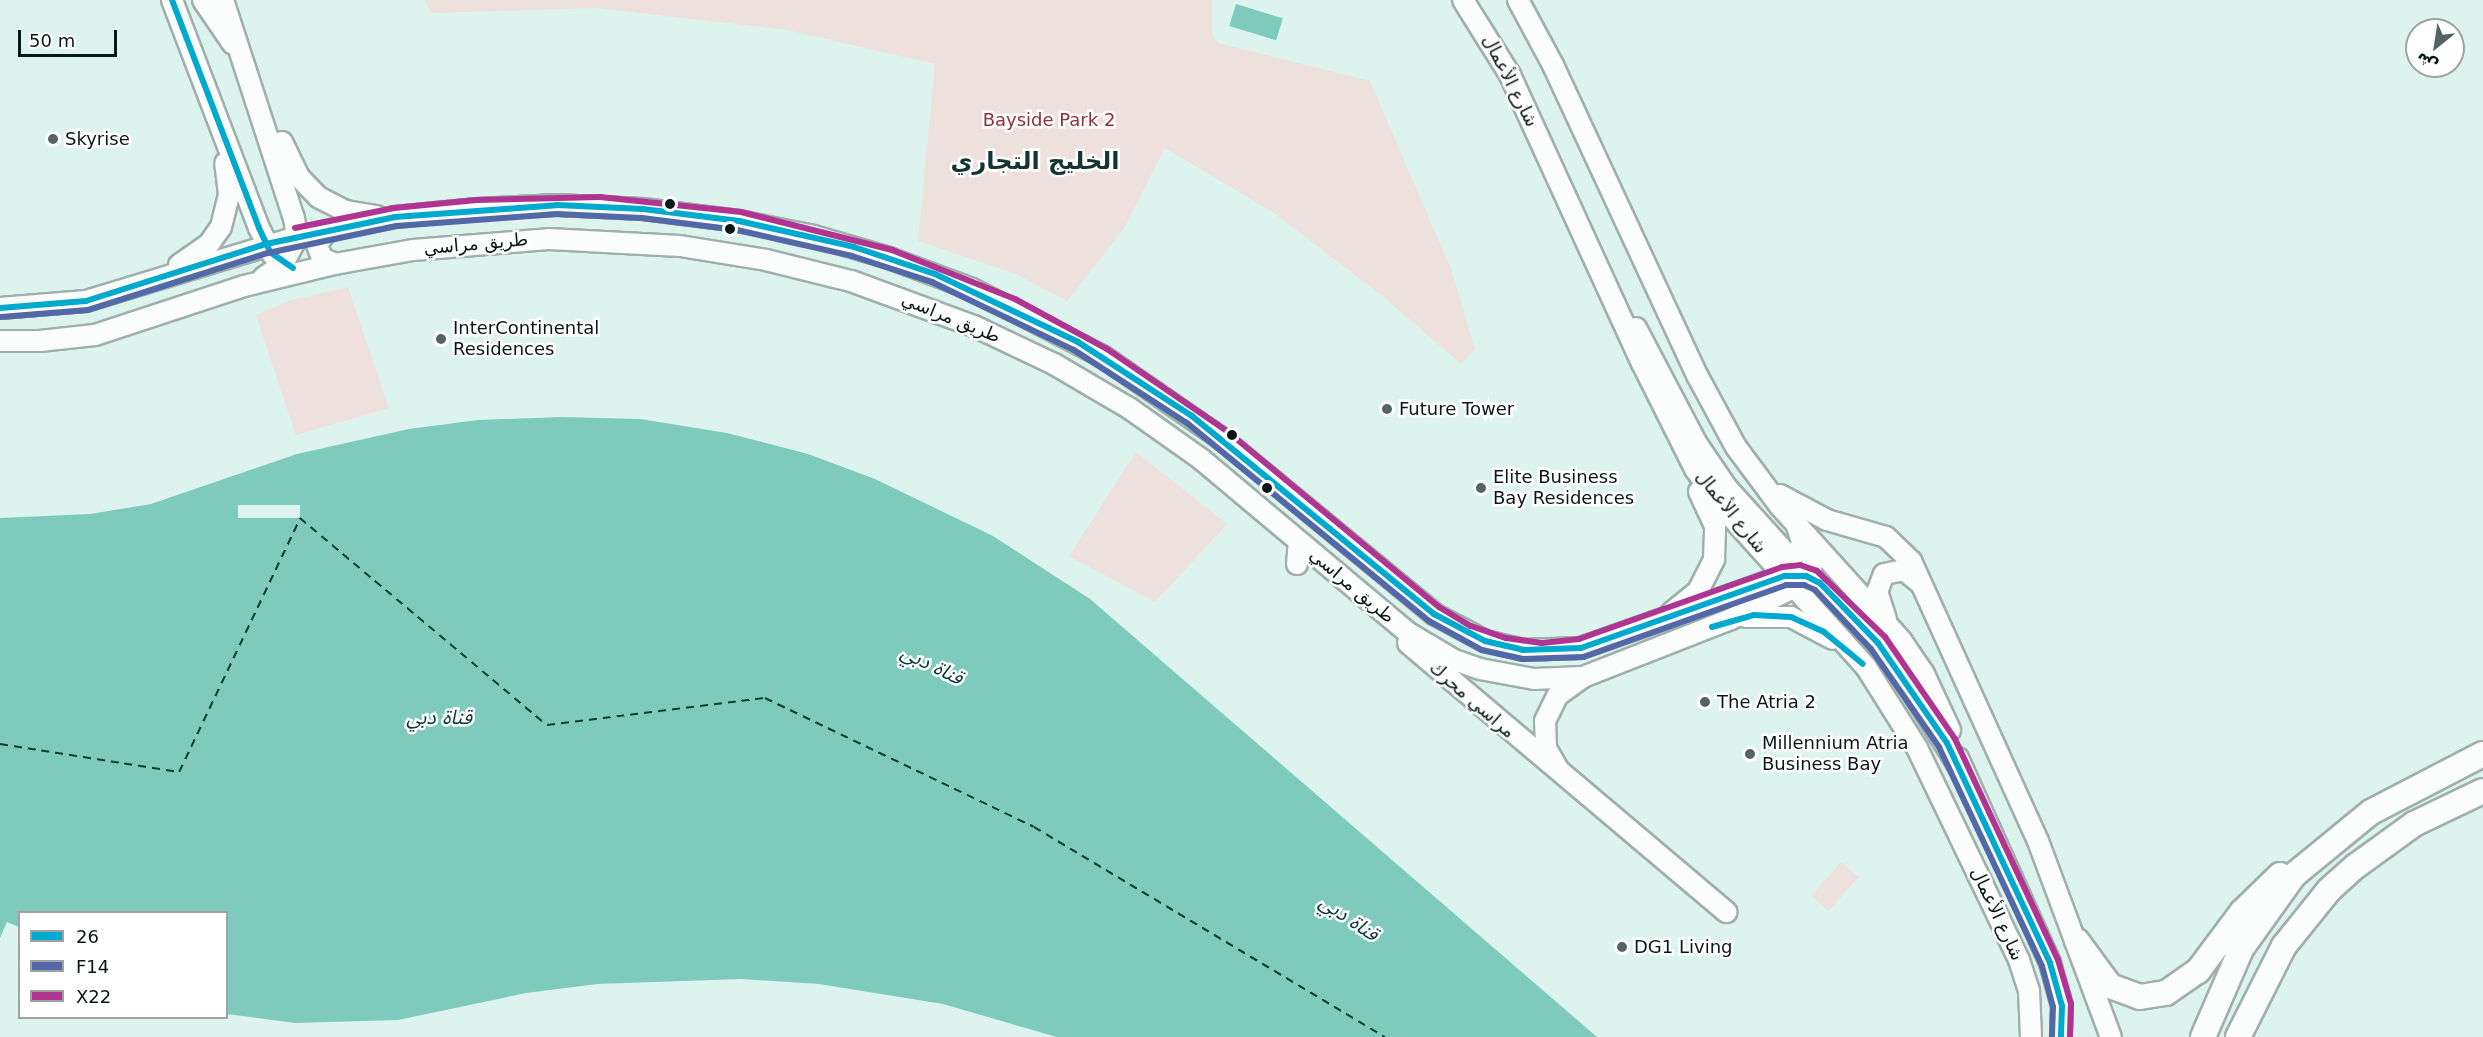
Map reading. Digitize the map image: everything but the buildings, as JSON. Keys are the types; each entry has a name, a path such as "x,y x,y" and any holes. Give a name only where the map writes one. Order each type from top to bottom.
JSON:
{"main road":[{"path":"2077,941 2110,986 2140,998 2166,993 2198,972 2264,888 2399,794 2483,754"},
{"path":"2238,1037 2284,946 2329,890 2407,829 2483,791"},
{"path":"2203,1037 2227,976 2257,923 2294,875 2318,852"}],"street":[{"path":"162,0 195,61"},
{"path":"172,0 266,244 283,264 307,271"},
{"path":"202,0 243,55"},
{"path":"223,0 254,90 297,237 283,264 244,286"},
{"path":"232,0 243,55"},
{"name":"شارع الأعمال","path":"1463,0 1510,75 1642,363 1705,484 1795,580 1866,668 1917,748 2019,960 2029,991 2031,1037"},
{"name":"شارع الأعمال","path":"1518,0 1548,55 1705,391 1751,470 1888,624 1934,692 1961,770 2050,963 2062,1006 2061,1037"},
{"path":"254,90 299,177 318,197 345,211 395,217"},
{"path":"157,280 209,244 226,217 229,194 217,119"},
{"name":"طريق مراسي","path":"0,308 86,302 266,244 395,217 518,206 643,208 772,227 889,258 1012,307 1078,342 1153,388 1221,439 1434,614 1467,634 1513,649 1562,651 1599,644 1795,580"},
{"path":"332,230 325,233 317,245 322,258 335,264"},
{"name":"طريق مراسي","path":"0,341 39,341 95,335 244,286 335,264 392,262 481,242 593,239 702,249 799,277 934,310 1054,363 1166,433 1386,615 1430,648 1480,669 1534,679 1583,677 1731,620 1795,580"},
{"path":"234,255 247,257 254,269 254,276 244,286"},
{"path":"1609,292 1652,352 1716,474 1786,553 1796,553 1803,545 1794,521"},
{"path":"1642,363 1673,445 1711,515 1716,537 1714,560 1698,591 1654,625"},
{"path":"1751,470 1786,500 1813,514 1886,537 1911,561 2038,841 2111,1037"},
{"path":"1298,564 1299,542"},
{"path":"1818,548 1795,580 1820,583 1858,620 1884,651 1931,717 1961,770"},
{"path":"1888,624 1877,592 1880,579 1897,569 1920,583"},
{"name":"مراسي محرك","path":"1386,615 1426,662 1726,912"},
{"path":"1731,620 1767,615 1803,621 1824,632 1866,668"},
{"name":"مراسي محرك","path":"1564,779 1546,748 1545,720 1557,696 1583,677"}],"green space":[{"name":"Bayside Park 2","path":"424,0 1212,0 1212,33 1218,43 1370,81 1451,269 1475,349 1461,364 1385,298 1274,213 1165,148 1123,230 1067,301 1016,274 918,241 935,64 787,30 596,8 431,13"},
{"path":"348,287 389,408 296,435 256,315 292,300"},
{"path":"1136,452 1227,524 1155,602 1069,556"},
{"path":"1841,862 1858,877 1829,911 1811,896"}],"water":[{"path":"1236,4 1283,18 1276,40 1229,26"},
{"name":"قناة دبي","path":"562,417 640,419 727,433 808,454 875,479 993,536 1090,599 1597,1037 1057,1037 943,1004 819,984 741,979 597,984 526,993 398,1020 295,1023 228,1014 228,911 18,911 18,927 7,922 0,938 0,518 90,514 151,504 297,454 409,429 478,420"}],"pier":[{"path":"238,505 300,505 300,518 238,518"}],"ferry route":[{"path":"0,744 179,772 300,518 547,725 765,698 1034,827 1385,1037"}],"transit line":[{"name":"26","path":"172,0 259,228 270,252 293,268"},
{"name":"X22","path":"295,228 394,208 477,200 600,197 741,212 892,250 1015,299 1107,349 1228,432 1439,607 1471,626 1506,638 1542,643 1579,639 1782,567 1800,565 1817,571 1885,637 1955,739 2058,960 2071,1004 2070,1037"},
{"name":"26","path":"0,308 86,301 266,244 395,217 557,205 643,209 739,221 854,247 935,274 1078,342 1192,416 1434,614 1485,641 1523,650 1581,648 1784,576 1806,576 1820,583 1878,643 1947,743 2050,963 2062,1006 2061,1037"},
{"name":"F14","path":"1,317 88,310 268,253 396,226 557,214 642,218 737,230 852,256 932,282 1074,350 1187,423 1429,621 1482,650 1523,659 1583,657 1786,585 1804,585 1815,590 1871,649 1939,747 2042,966 2053,1007 2052,1037"},
{"name":"26","path":"1712,627 1754,615 1791,617 1824,632 1863,664"}],"place":[{"name":"Skyrise","path":"53,139"},
{"name":"InterContinental Residences","path":"441,339"},
{"name":"Future Tower","path":"1387,409"},
{"name":"Elite Business Bay Residences","path":"1481,488"},
{"name":"The Atria 2","path":"1705,702"},
{"name":"Millennium Atria Business Bay","path":"1750,754"},
{"name":"DG1 Living","path":"1622,947"}],"district":[{"name":"الخليج التجاري","path":"1035,162"}]}
